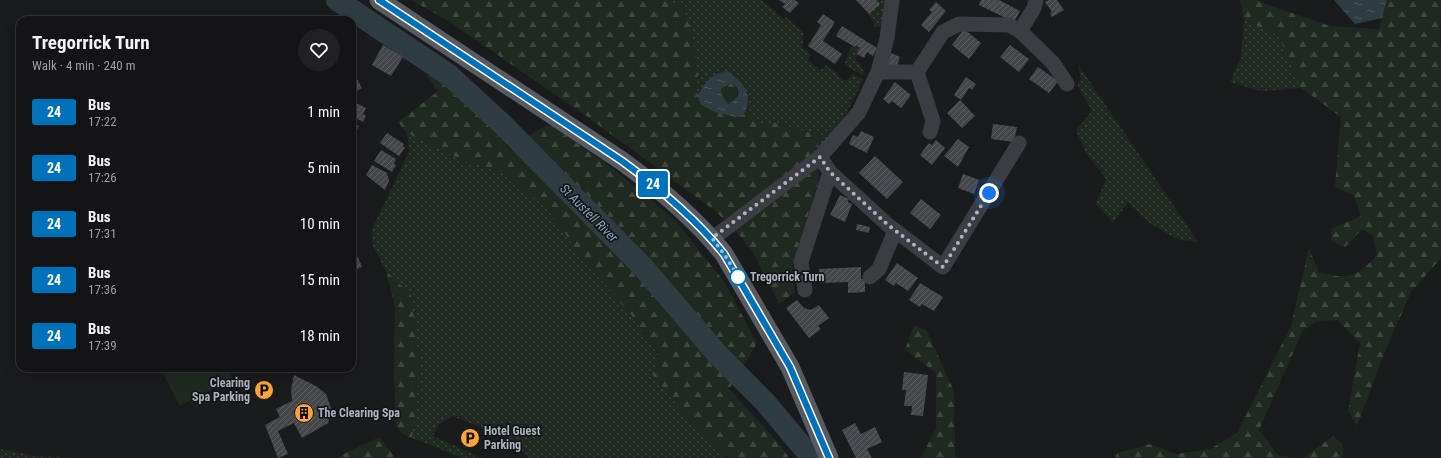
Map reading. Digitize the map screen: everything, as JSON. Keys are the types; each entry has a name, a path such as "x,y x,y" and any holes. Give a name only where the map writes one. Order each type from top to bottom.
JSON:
{"main road":[{"path":"379,0 622,161 658,187 712,238 724,254 790,367 829,458"}],"street":[{"path":"712,238 820,157 859,112 878,72 887,38 892,0"},
{"path":"1020,31 1034,8 1036,0"},
{"path":"917,72 943,32 959,24 1009,25 1020,31 1053,63 1067,84"},
{"path":"878,72 917,72"},
{"path":"917,72 933,121 930,132"},
{"path":"820,157 830,172 894,231 943,267 1019,143"},
{"path":"805,290 801,262 830,172"},
{"path":"870,277 879,269 894,231"}],"green space":[{"path":"411,0 658,0 682,4 691,29 698,76 696,91 701,105 735,117 750,112 759,125 774,123 819,135 816,156 819,179 792,267 795,292 779,304 752,251 737,232 714,210 589,118 447,20"},
{"path":"658,0 761,0 784,19 786,17 804,33 802,48 811,54 808,60 821,70 826,65 838,74 839,78 846,81 853,74 863,79 842,119 816,156 819,135 774,123 759,126 750,112 744,114 746,110 728,71 713,76 703,86 697,96 695,56 690,30 682,4"},
{"path":"876,0 891,0 883,26 875,27 869,14 879,4"},
{"path":"1240,0 1258,0 1330,26 1379,29 1387,0 1441,0 1441,258 1411,292 1384,354 1357,426 1348,411 1360,343 1337,320 1315,322 1303,330 1259,430 1279,456 1300,458 1115,458 1117,453 1150,444 1176,454 1210,449 1237,433 1291,326 1309,248 1319,273 1338,276 1352,275 1358,272 1370,263 1377,255 1373,236 1362,229 1345,247 1331,241 1331,229 1361,216 1354,196 1335,187 1341,117 1301,88 1278,35 1244,20"},
{"path":"1244,20 1278,35 1301,88 1262,91 1230,82 1241,57"},
{"path":"856,45 860,48 855,59 863,69 864,76 844,65 852,46 854,47"},
{"path":"1078,64 1198,242 1179,240 1149,223 1128,202 1113,223 1096,204 1106,179 1085,151 1076,130 1092,111 1077,84 1081,81"},
{"path":"434,72 465,98 511,151 536,131 551,124 617,172 676,221 725,283 757,343 729,389 782,447 789,458 728,458 682,411 652,374 660,356 633,317 581,256 546,207 499,171 464,161 407,133 398,122 438,91 427,76"},
{"path":"731,83 738,90 735,101 728,104 721,94 721,89"},
{"path":"407,133 464,161 499,171 546,207 581,256 633,317 660,357 652,374 682,411 728,458 529,458 522,450 504,438 453,416 439,424 433,436 482,458 463,458 412,438 417,402 411,295 386,271 372,244 372,229 409,152"},
{"path":"386,271 411,295 419,358 417,402 412,438 403,434 396,426 394,367 395,307"},
{"path":"914,325 927,331 954,391 955,458 921,458 936,428 936,373 905,350"},
{"path":"162,372 229,372 232,378 180,406"},
{"path":"1333,436 1343,445 1343,458 1303,458"},
{"path":"380,437 395,458 339,458 347,452"},
{"path":"0,449 36,456 69,458 0,458"}],"water":[{"path":"1334,0 1387,0 1382,18 1355,24"},
{"path":"728,71 739,80 746,90 748,100 744,114 735,117 715,112 701,105 697,96 700,91 706,82 713,76","holes":["731,83 738,88 736,98 728,104 721,94 721,89"]}],"building":[{"path":"779,0 795,0 799,3 790,13 782,7 785,4"},
{"path":"856,0 876,0 880,4 869,14"},
{"path":"981,0 999,0 1020,11 1014,22 979,5"},
{"path":"1049,0 1057,0 1064,10 1052,17 1050,13 1052,12 1045,2"},
{"path":"936,2 946,11 929,32 921,25 932,12 929,10"},
{"path":"823,14 835,22 823,41 842,54 835,64 808,46 821,25 817,22"},
{"path":"842,26 877,48 873,56 867,52 864,58 857,54 860,48 856,45 855,47 836,36"},
{"path":"964,29 981,43 969,59 952,45"},
{"path":"383,45 403,57 391,76 372,65"},
{"path":"1010,45 1029,59 1019,72 1000,57"},
{"path":"891,53 900,57 896,68 887,65"},
{"path":"1038,67 1058,81 1049,93 1029,79"},
{"path":"356,77 362,88 356,92"},
{"path":"966,77 976,84 972,90 969,88 961,100 954,95"},
{"path":"895,82 911,95 901,108 892,101 889,104 883,99"},
{"path":"960,100 975,116 962,128 947,113"},
{"path":"356,103 366,108 363,114 366,116 363,122 356,118"},
{"path":"356,124 359,126 356,131"},
{"path":"993,124 1017,127 1014,142 991,139"},
{"path":"861,131 874,137 867,153 849,144 853,135 858,137"},
{"path":"387,133 404,144 403,146 405,148 399,156 380,143"},
{"path":"958,139 969,147 958,167 944,156"},
{"path":"936,140 945,148 932,165 920,155 929,143 932,145"},
{"path":"381,150 396,159 394,164 396,165 392,172 374,161"},
{"path":"875,156 903,182 887,199 859,173"},
{"path":"372,165 387,173 389,181 385,190 366,175"},
{"path":"963,174 979,180 974,194 958,188"},
{"path":"840,195 849,199 848,202 852,204 845,222 830,215"},
{"path":"921,199 941,215 930,229 910,213"},
{"path":"857,224 870,227 869,233 856,230"},
{"path":"358,257 362,267 356,269 356,258"},
{"path":"897,263 918,278 908,291 896,283 894,286 885,280"},
{"path":"861,267 861,279 865,279 865,292 848,293 848,282 820,283 819,269"},
{"path":"920,283 943,297 934,311 922,304 920,307 909,300"},
{"path":"797,300 804,308 811,310 819,305 829,318 818,326 821,329 809,338 786,308"},
{"path":"904,372 928,375 923,416 911,415 912,406 904,406 906,390 902,390"},
{"name":"The Clearing Spa","path":"294,375 316,386 326,394 331,408 328,423 302,438 294,423 278,431 288,454 278,458 265,425 280,417 276,409 292,401 291,389"},
{"path":"855,423 861,434 875,427 882,442 867,449 872,458 856,458 842,430"}],"waterway":[{"name":"St Austell River","path":"337,0 449,75 501,123 642,266 719,356 765,402 812,458"}],"bus line":[{"name":"24","path":"379,0 557,116 622,161 658,187 712,238 724,254 763,318 790,367 829,458"}],"place":[{"name":"Tregorrick Turn","path":"738,277"},
{"name":"Clearing Spa Parking","path":"264,390"},
{"name":"The Clearing Spa","path":"304,413"},
{"name":"Hotel Guest Parking","path":"470,438"}],"route":[{"path":"738,277 740,279 712,238 820,157 830,172 888,225 943,267 989,193"}]}
